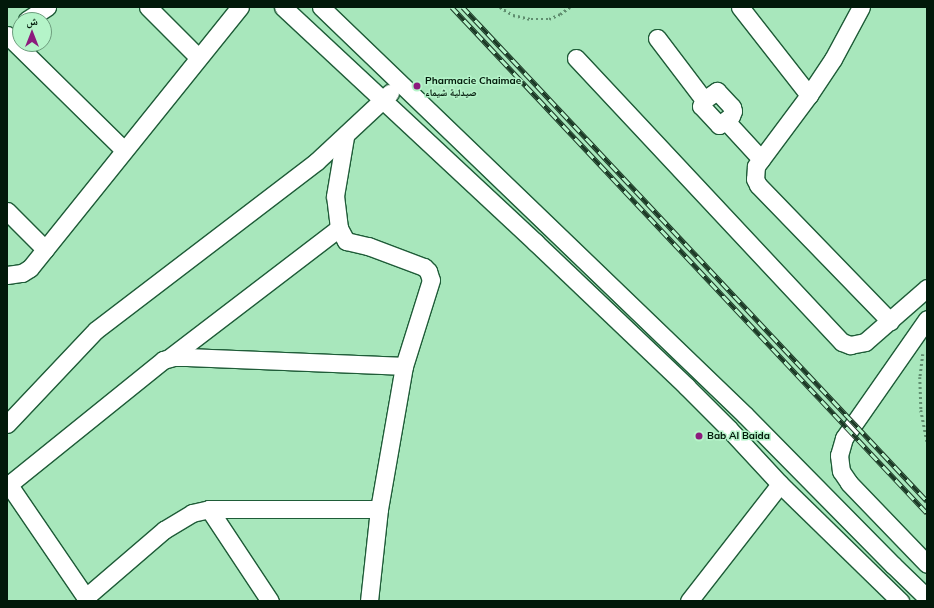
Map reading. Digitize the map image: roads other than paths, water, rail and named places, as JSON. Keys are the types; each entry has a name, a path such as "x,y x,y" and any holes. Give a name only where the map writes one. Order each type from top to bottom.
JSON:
{"street":[{"path":"148,7 198,58"},
{"path":"7,275 22,273 30,268 240,7"},
{"path":"283,7 382,101 535,242 675,376 729,429 780,484 900,601"},
{"path":"321,7 740,409 927,598"},
{"path":"740,7 809,95"},
{"path":"861,7 833,59 809,95 761,160 755,173 755,179 758,185 890,321"},
{"path":"7,34 124,150"},
{"path":"657,38 704,100 714,91 720,93 733,109 732,114 726,121 761,160"},
{"path":"576,58 842,342 850,345 865,342 927,288"},
{"path":"7,424 96,330 311,166 346,137 399,83"},
{"path":"346,137 335,196 339,228 346,241 368,246 418,265 428,271 431,276 431,284 404,366 379,509 369,601"},
{"path":"7,211 45,249"},
{"path":"169,358 339,228"},
{"path":"927,318 844,438 838,455 841,471 849,483 927,564"},
{"path":"379,509 209,509 192,513 164,530 87,599 8,486 150,369 163,360 169,358 189,357 404,366"},
{"path":"689,601 780,484"},
{"path":"209,509 270,601"}],"railway":[{"path":"452,7 927,513"},
{"path":"463,7 927,501"}],"place":[{"name":"Pharmacie Chaimae صيدلية شيماء","path":"417,86"},
{"name":"Bab Al Baida","path":"699,436"}]}
